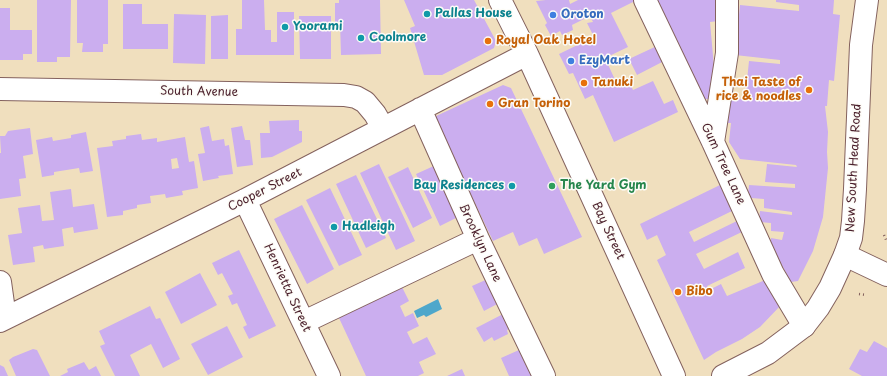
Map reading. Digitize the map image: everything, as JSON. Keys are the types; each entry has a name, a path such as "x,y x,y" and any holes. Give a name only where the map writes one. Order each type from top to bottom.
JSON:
{"street":[{"name":"Bay Street","path":"500,0 527,54 674,376"},
{"name":"Gum Tree Lane","path":"645,0 713,142 773,274 804,326"},
{"path":"713,142 727,53 726,0"},
{"name":"New South Head Road","path":"723,376 768,353 804,326 818,308 845,255 853,221 856,188 860,45 867,0"},
{"name":"Cooper Street","path":"3,319 245,200 527,54"},
{"name":"South Avenue","path":"0,89 344,95 356,97 365,102 375,114 383,128"},
{"name":"Brooklyn Lane","path":"420,110 478,239 544,376"},
{"name":"Henrietta Street","path":"245,200 329,376"},
{"path":"304,322 478,239"},
{"path":"845,255 887,275"},
{"path":"0,282 3,319"}],"path":[{"path":"884,235 887,242 886,246"},
{"path":"859,294 866,295"}],"water":[{"path":"438,299 442,309 426,317 424,315 417,318 414,311"}],"building":[{"path":"37,0 71,0 70,57 57,57 57,62 37,62"},
{"path":"77,0 108,0 108,44 103,44 103,52 82,52 83,43 77,43"},
{"path":"242,0 264,0 265,30 271,30 271,42 277,42 277,12 294,12 294,55 236,55 236,29 242,29"},
{"name":"Coolmore","path":"339,0 380,0 381,54 341,55 340,22 335,22 335,3 339,3"},
{"path":"404,0 474,0 496,41 494,48 442,75 424,75 410,28 415,26"},
{"path":"569,0 570,4 578,0 637,0 611,13 628,47 605,58 617,84 628,79 633,90 653,81 664,104 673,100 678,112 614,142 593,95 585,99 573,73 569,74 559,54 594,37 587,23 593,22 590,16 572,25 573,30 562,35 560,31 551,36 545,25 547,23 536,1"},
{"path":"657,0 721,0 719,21 710,22 715,78 713,99 704,99"},
{"path":"776,0 834,0 833,14 840,15 834,81 829,80 827,106 825,106 828,132 828,168 823,217 813,251 798,281 791,282 771,245 771,238 782,240 784,232 771,231 771,223 759,222 760,211 792,215 792,212 764,208 764,199 751,198 748,194 749,185 795,188 795,184 765,182 767,164 797,167 796,165 740,159 729,142 731,123 728,123 731,98 749,100 749,90 746,90 749,61 780,64 780,60 735,55 740,5 799,11 799,5 776,2"},
{"path":"123,4 142,4 142,24 168,24 168,49 123,49"},
{"path":"0,8 10,8 10,30 32,30 32,54 23,54 23,60 0,60"},
{"path":"174,14 206,15 205,64 173,63"},
{"path":"228,15 228,59 211,59 211,16"},
{"path":"299,16 331,16 331,59 300,59"},
{"path":"659,45 666,60 637,75 629,59"},
{"path":"503,85 511,88 582,237 544,254 537,238 519,246 513,232 493,241 434,117"},
{"path":"299,120 299,131 302,131 302,142 272,157 261,158 260,133 270,133 269,121"},
{"path":"209,126 212,141 224,139 225,146 229,145 233,174 218,176 219,178 203,181 198,154 205,153 200,128"},
{"path":"242,126 245,140 250,140 253,165 237,167 231,128"},
{"path":"30,128 33,154 23,156 26,178 19,179 21,196 0,199 0,136 5,136 8,131"},
{"path":"86,132 93,171 80,173 79,168 54,172 54,175 42,177 36,140 52,137 53,141 71,138 71,135"},
{"path":"141,134 142,140 157,138 157,142 185,137 189,162 194,161 198,188 182,191 183,195 166,198 165,194 150,196 151,203 137,205 137,208 123,211 123,215 107,217 97,148 113,146 112,141 126,139 126,136","holes":["177,158 179,168 172,169 171,159"]},
{"path":"379,164 415,241 396,250 360,173"},
{"path":"436,165 460,216 440,226 416,174"},
{"path":"408,167 432,218 413,228 388,177"},
{"path":"356,175 386,238 366,248 336,184"},
{"path":"720,185 732,211 689,232 694,242 741,219 746,230 696,254 704,269 738,252 745,268 707,286 709,290 721,284 727,296 770,278 783,303 760,327 742,339 704,360 657,260 666,255 657,235 647,240 640,224"},
{"name":"Hadleigh","path":"330,188 362,255 339,266 306,200"},
{"path":"71,189 73,207 94,204 98,229 74,233 73,227 62,229 64,246 44,249 43,245 33,247 35,262 13,265 8,235 22,233 18,208 40,205 42,221 54,220 50,192"},
{"path":"302,205 334,269 307,284 274,219"},
{"path":"239,250 276,326 249,339 243,327 247,325 237,303 232,305 228,296 233,294 222,273 218,275 212,263"},
{"path":"200,273 217,305 181,324 165,292"},
{"path":"490,278 501,302 484,311 472,286"},
{"path":"400,283 409,301 400,306 405,317 413,313 419,326 407,332 413,344 427,337 436,354 419,362 424,373 418,376 366,376 339,318 392,292"},
{"path":"150,306 156,319 160,318 180,359 163,368 151,344 130,355 140,376 115,376 100,346 105,344 99,331"},
{"path":"505,313 512,327 507,330 508,334 494,341 492,337 484,342 476,328"},
{"path":"227,326 243,357 208,375 191,344"},
{"path":"874,341 887,348 887,376 862,376 849,369 860,349 867,352"},
{"path":"33,349 37,350 50,376 16,376 9,360"},
{"path":"519,350 532,376 509,376 501,358"},
{"path":"84,362 89,370 96,366 101,376 60,376 68,372 67,369"},
{"path":"0,365 4,367 8,376 0,376"},
{"path":"462,369 465,376 447,376"}],"place":[{"name":"Pallas House","path":"427,14"},
{"name":"Oroton","path":"553,15"},
{"name":"Yoorami","path":"285,27"},
{"name":"Coolmore","path":"361,38"},
{"name":"Royal Oak Hotel","path":"488,41"},
{"name":"EzyMart","path":"571,61"},
{"name":"Tanuki","path":"584,83"},
{"name":"Thai Taste of rice & noodles","path":"809,90"},
{"name":"Gran Torino","path":"490,104"},
{"name":"Bay Residences","path":"512,186"},
{"name":"The Yard Gym","path":"552,186"},
{"name":"Hadleigh","path":"334,227"},
{"name":"Bibo","path":"678,292"}]}
